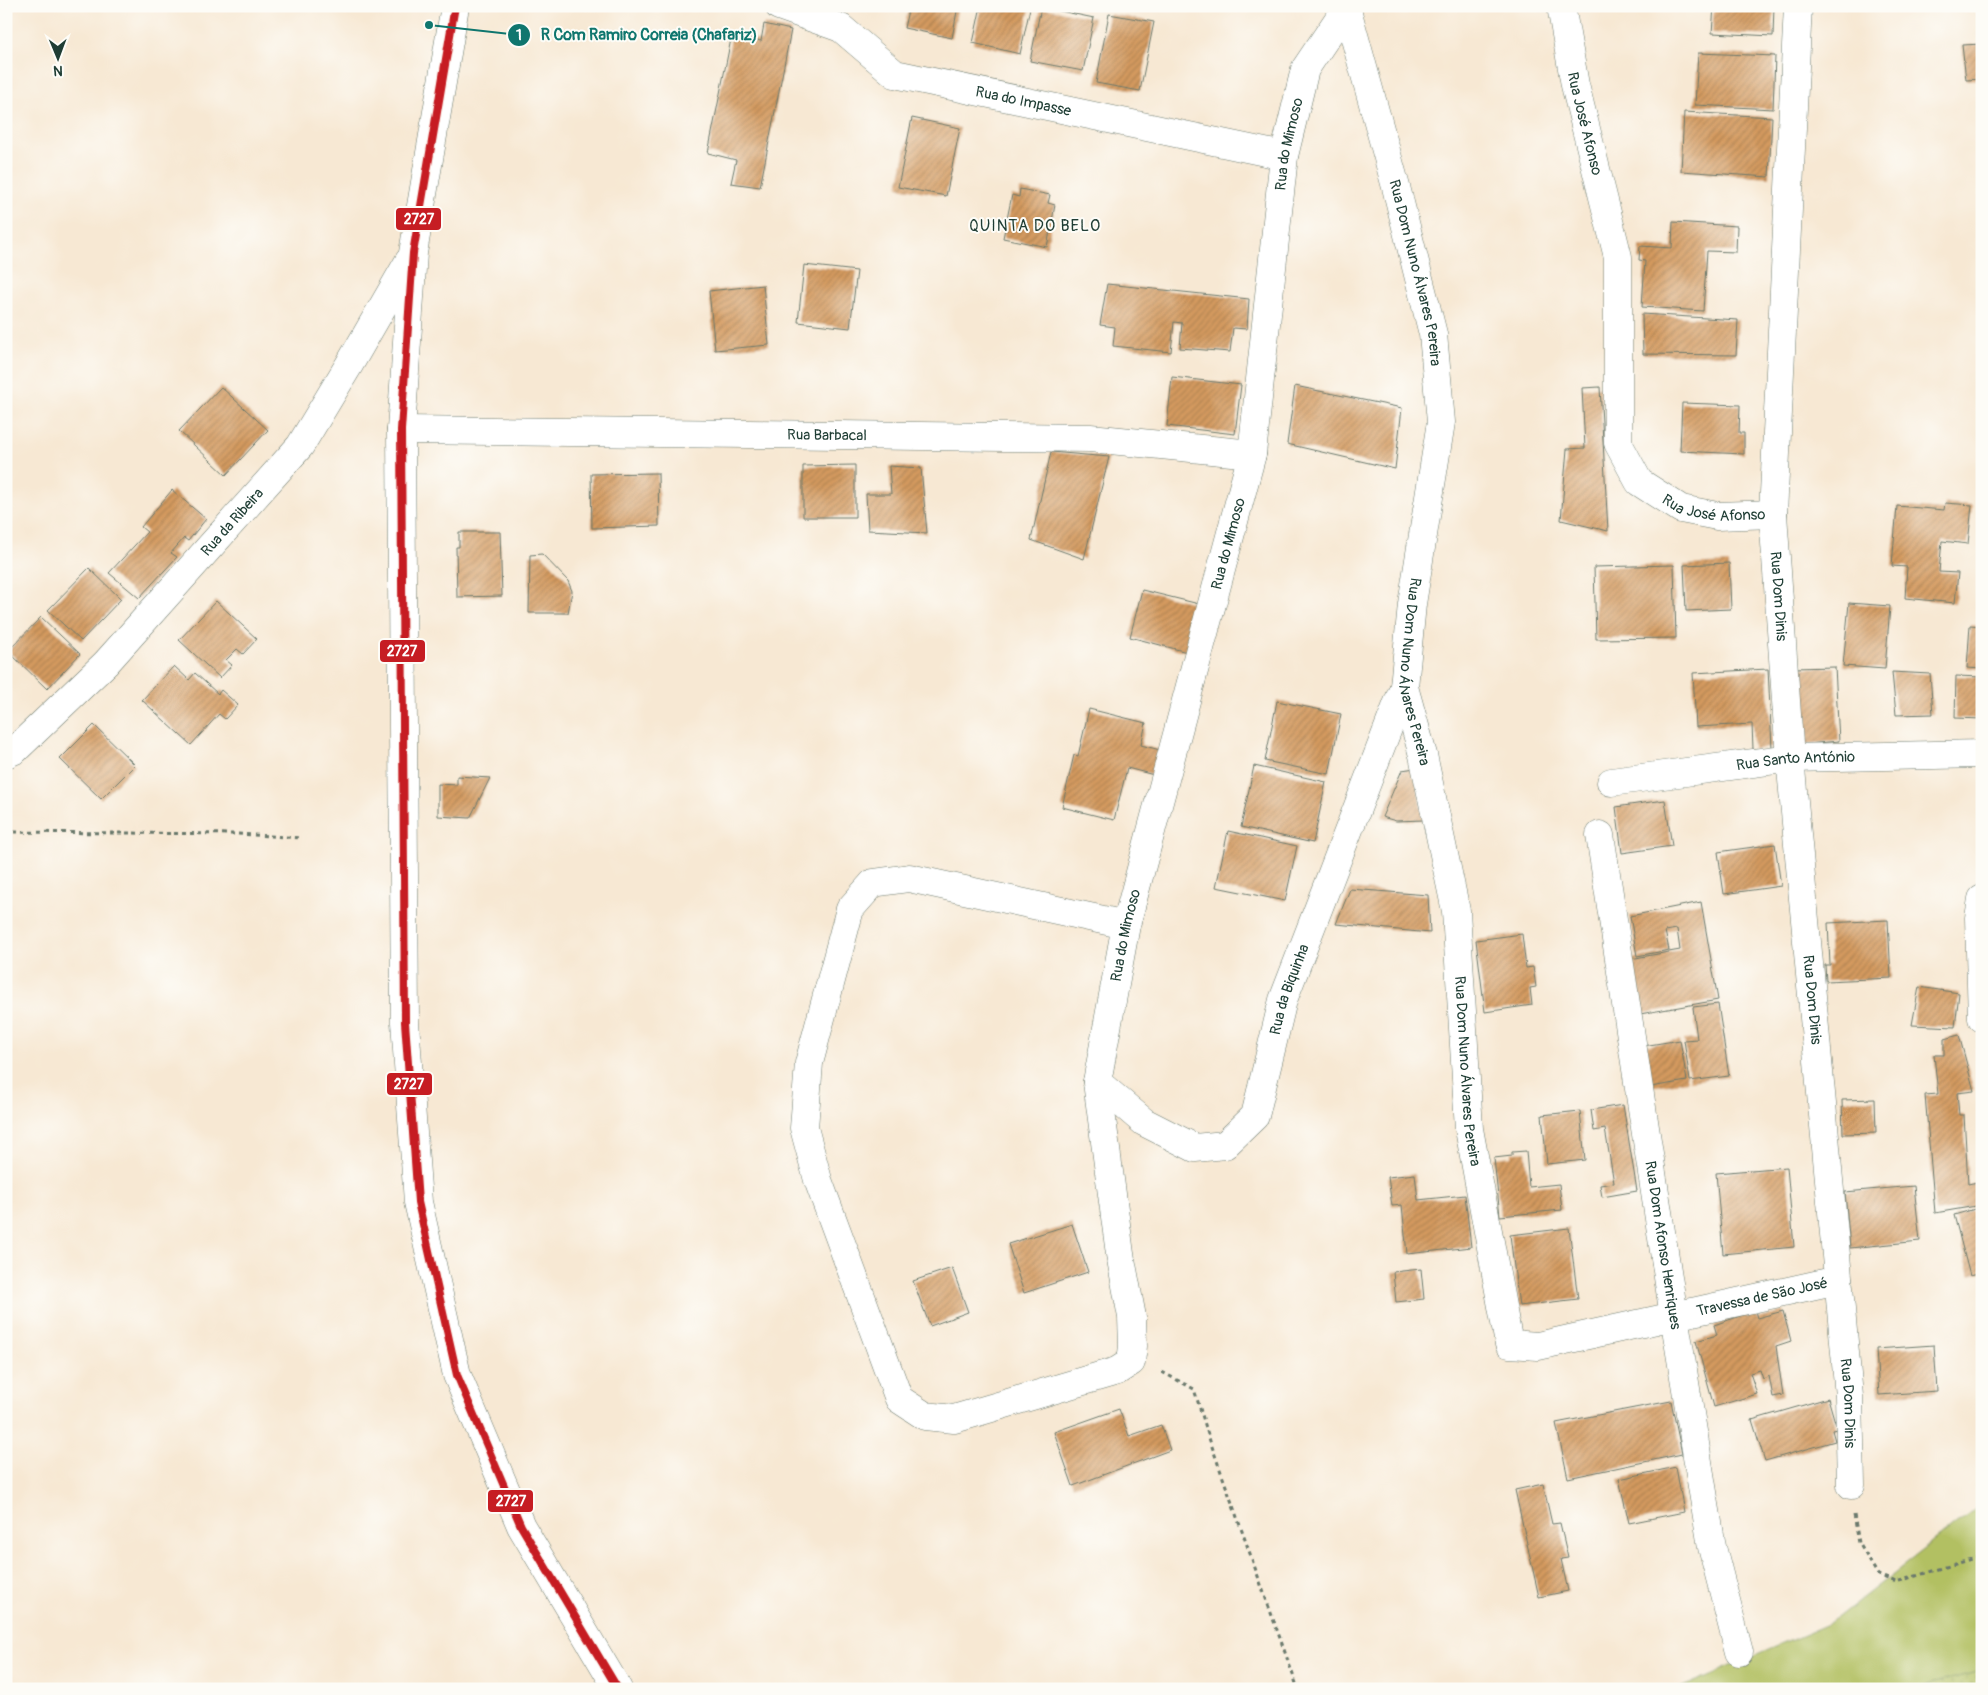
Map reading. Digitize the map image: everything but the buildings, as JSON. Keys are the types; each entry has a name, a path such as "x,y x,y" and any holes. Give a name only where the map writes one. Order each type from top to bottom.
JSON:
{"street":[{"path":"455,6 413,253 401,430 405,1022 418,1202 457,1375 521,1526 618,1689"},
{"name":"Rua do Impasse","path":"780,6 841,28 895,74 1284,156"},
{"name":"Rua José Afonso","path":"1561,6 1575,85 1618,257 1618,443 1639,482 1681,508 1718,516 1774,514 1798,6"},
{"name":"Rua do Mimoso","path":"1131,1362 1133,1346 1132,1317 1120,1254 1097,1082 1126,925 1252,454 1284,156 1304,69 1346,7"},
{"name":"Rua Dom Nuno Álvares Pereira","path":"1346,7 1396,187 1433,334 1441,422 1412,604 1404,687 1424,755 1456,912 1469,1129 1509,1344"},
{"name":"Rua da Ribeira","path":"6,754 15,750 106,663 300,446 413,253"},
{"name":"Rua Barbacal","path":"401,430 1090,438 1252,454"},
{"name":"Rua Dom Dinis","path":"1774,514 1790,758 1849,1396 1851,1485"},
{"name":"Rua da Biquinha","path":"1097,1082 1144,1122 1195,1148 1225,1145 1255,1116 1283,1000 1404,687"},
{"name":"Rua Santo António","path":"1612,782 1790,758 1982,754"},
{"name":"Rua Dom Afonso Henriques","path":"1600,835 1674,1316 1712,1547 1739,1652"},
{"path":"1126,925 909,878 873,883 850,909 809,1063 804,1128 818,1180 898,1399 925,1416 954,1419 1117,1371 1131,1362"},
{"path":"1982,899 1979,918 1982,1018"},
{"name":"Travessa de São José","path":"1509,1344 1538,1346 1838,1280"}],"path":[{"path":"6,832 228,834 301,838"},
{"path":"1131,1362 1164,1372 1194,1389 1210,1441 1298,1689"},
{"path":"1851,1485 1859,1543 1878,1575 1896,1582 1982,1556"}],"green space":[{"path":"1982,1504 1982,1689 1678,1689 1829,1624"},
{"path":"1982,1671 1982,1689 1919,1689 1919,1687"}],"transit line":[{"name":"2727","path":"455,6 413,253 401,430 405,1022 418,1202 457,1375 521,1526 618,1689"}],"place":[{"name":"R Com Ramiro Correia (Chafariz)","path":"429,25"}],"district":[{"name":"QUINTA DO BELO","path":"1035,226"}]}
